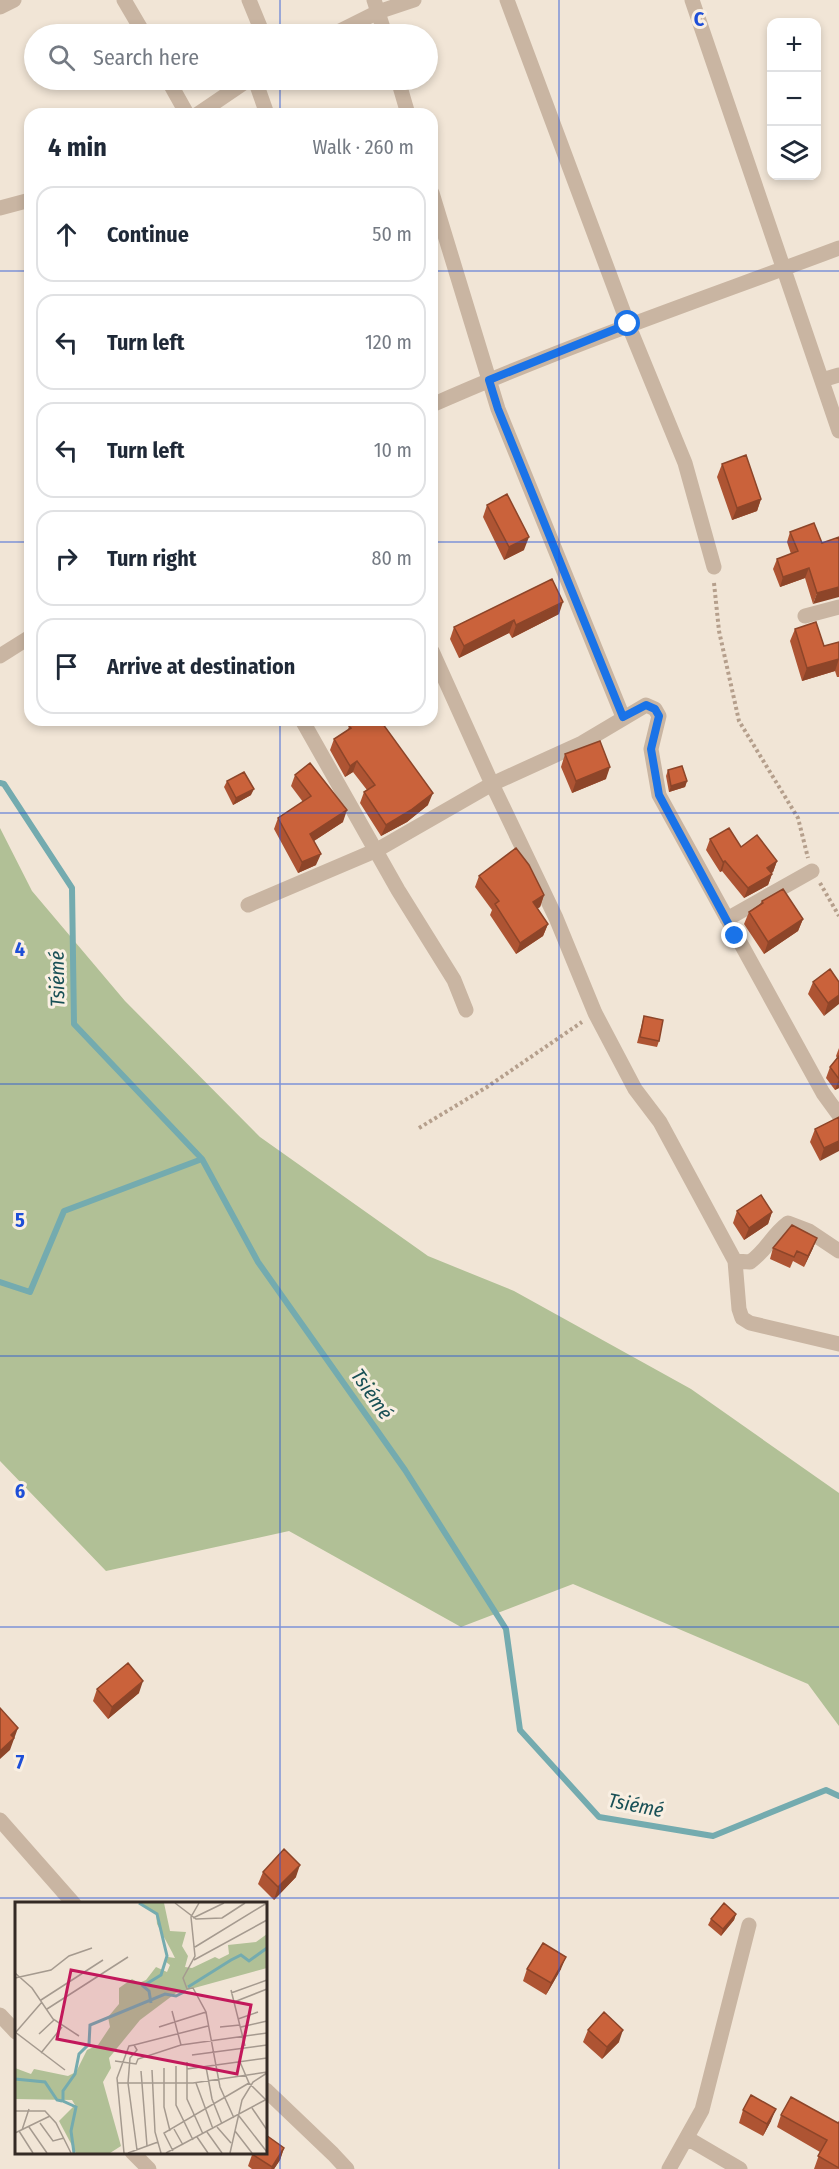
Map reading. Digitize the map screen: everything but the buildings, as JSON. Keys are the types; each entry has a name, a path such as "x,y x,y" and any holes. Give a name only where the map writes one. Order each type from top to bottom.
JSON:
{"street":[{"path":"0,7 14,0"},
{"path":"124,0 138,24"},
{"path":"249,0 259,24"},
{"path":"349,24 376,6 414,0"},
{"path":"507,0 628,324 685,463 714,567"},
{"path":"692,0 839,431"},
{"path":"376,6 382,24"},
{"path":"174,90 184,108"},
{"path":"207,108 233,90"},
{"path":"259,90 265,108"},
{"path":"401,90 406,108"},
{"path":"1,205 24,202"},
{"path":"438,213 498,409 623,717"},
{"path":"438,402 628,324 839,248"},
{"path":"822,380 839,375"},
{"path":"805,616 839,607"},
{"path":"0,656 24,641"},
{"path":"438,664 551,907 595,1013 635,1089 660,1122 735,1261 739,1309 742,1318 750,1323 839,1344"},
{"path":"248,905 377,850 492,784 582,743 646,705 655,709 659,716 651,749 659,795 823,1093 839,1115"},
{"path":"305,726 398,890 454,980 466,1010"},
{"path":"727,919 812,871"},
{"path":"735,1261 750,1262 763,1253 775,1233 788,1223 810,1231 839,1251"},
{"path":"0,1820 72,1902"},
{"path":"669,2169 702,2110 749,1925"},
{"path":"0,2015 15,2031"},
{"path":"267,2091 346,2169"},
{"path":"687,2138 740,2169"},
{"path":"134,2154 149,2169"}],"path":[{"path":"714,567 718,630 739,721 798,818 812,871 829,895 839,916"},
{"path":"419,1128 487,1087 595,1013"}],"green space":[{"path":"0,828 32,891 125,1001 260,1137 428,1256 514,1291 691,1389 839,1493 839,1726 808,1684 573,1584 461,1627 289,1531 106,1571 0,1461"}],"waterway":[{"name":"Tsiémé","path":"0,783 4,784 72,888 74,1024 202,1159 258,1262 405,1470 506,1629 520,1730 599,1817 713,1836 826,1790 839,1796"},
{"path":"0,1282 30,1292 64,1211 202,1159"}],"route":[{"path":"628,324 489,380 498,409 623,717 646,705 655,709 659,716 651,749 659,795 735,936"}]}
